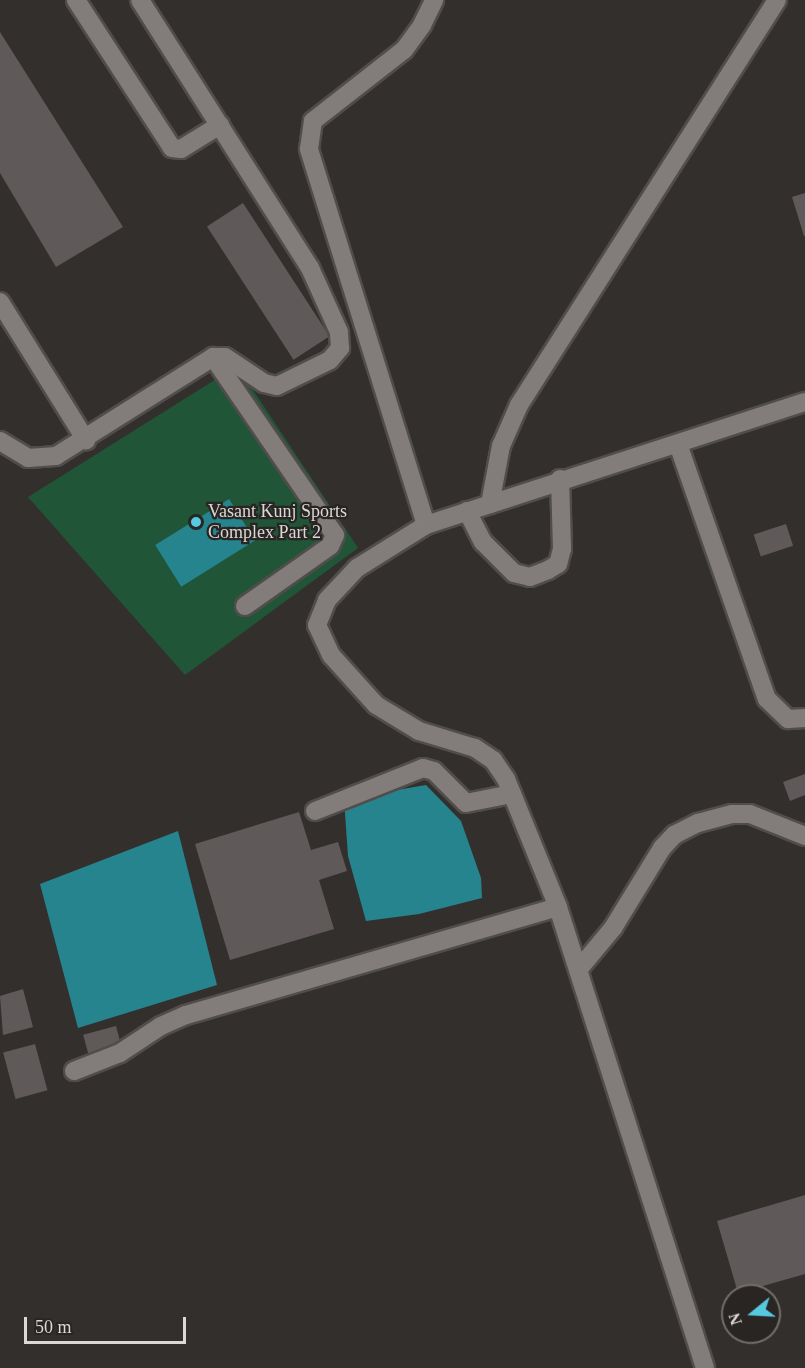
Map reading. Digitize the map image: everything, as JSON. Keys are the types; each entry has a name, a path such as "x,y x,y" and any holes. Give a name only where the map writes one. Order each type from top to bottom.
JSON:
{"street":[{"path":"76,0 172,148 181,149 219,125"},
{"path":"0,441 28,458 41,459 69,451 213,357 225,357 264,383 277,386 330,360 340,348 339,332 310,268 140,0"},
{"path":"426,525 309,148 313,121 404,50 422,25 434,0"},
{"path":"490,504 501,446 519,405 777,0"},
{"path":"0,302 86,440"},
{"path":"213,357 335,535 330,546 245,606"},
{"path":"705,1368 558,907 512,794 499,768 485,754 419,731 376,705 321,640 317,624 327,600 357,568 426,525 560,479 678,444 805,402"},
{"path":"678,444 767,699 788,719 805,718"},
{"path":"467,511 483,542 514,573 530,576 548,570 558,564 562,549 560,479"},
{"path":"315,811 423,768 434,771 466,803 512,794"},
{"path":"578,970 613,928 662,848 674,835 698,823 750,814 805,836"},
{"path":"74,1071 120,1053 161,1026 186,1015 558,907"}],"green space":[{"name":"Vasant Kunj Sports Complex Part 2","path":"237,366 358,548 185,675 28,497"}],"water":[{"path":"229,499 255,541 181,587 155,545"},
{"path":"426,785 461,821 481,878 482,898 419,914 366,921 348,856 344,799"},
{"path":"178,831 217,985 78,1028 40,884"}],"building":[{"path":"0,32 123,227 56,267 0,173"},
{"path":"805,193 805,236 804,236 792,197"},
{"path":"243,203 330,336 294,360 207,226"},
{"path":"786,524 793,546 761,556 754,535"},
{"path":"805,774 805,795 790,801 783,782"},
{"path":"299,812 311,850 338,842 347,871 319,880 334,929 230,960 195,844"},
{"path":"23,989 33,1027 3,1035 0,996"},
{"path":"116,1026 121,1045 88,1054 83,1035"},
{"path":"35,1044 47,1090 16,1099 3,1053"},
{"path":"805,1195 805,1274 770,1284 735,1284 717,1221"}],"place":[{"name":"Vasant Kunj Sports Complex Part 2","path":"196,522"}]}
